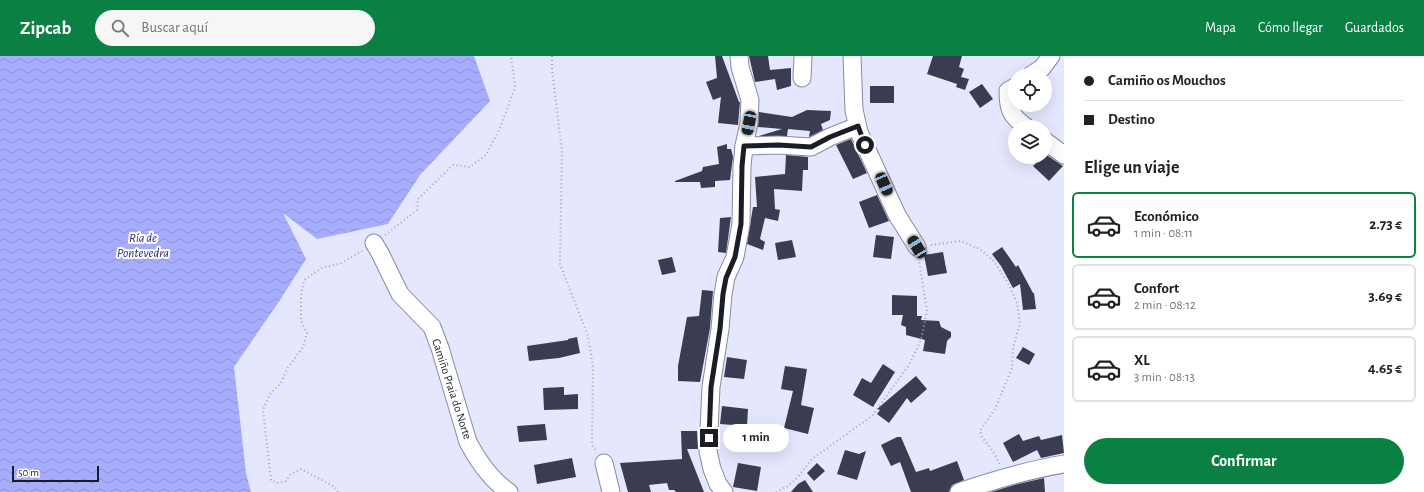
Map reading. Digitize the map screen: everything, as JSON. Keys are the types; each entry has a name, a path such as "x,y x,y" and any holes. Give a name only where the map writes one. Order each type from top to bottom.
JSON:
{"street":[{"path":"718,489 708,451 711,387 720,329 723,294 726,278 735,257 741,224 742,166 744,146 749,123 750,100 740,66 739,56"},
{"path":"802,78 803,56"},
{"path":"852,56 854,110 859,132 897,215 917,247"},
{"path":"1042,68 1051,56"},
{"path":"1011,112 1018,120"},
{"path":"744,146 778,145 811,147 830,137 858,126"},
{"path":"1052,146 1064,155"},
{"name":"Camiño Praia do Norte","path":"374,244 400,294 432,328 440,348 468,442 475,456 487,472 509,492"},
{"path":"604,463 611,492"},
{"path":"959,492 1032,469 1064,464"}],"path":[{"path":"338,492 335,487 301,469 291,474 286,481 277,483 271,480 263,410 270,394 281,384 287,369 303,347 307,334 301,321 301,296 304,280 322,268 341,263 374,244 416,210 418,199 453,165 470,167 486,155 500,128 515,87 510,56"},
{"path":"552,56 552,70 562,151 560,264 588,336 593,368 592,445 604,463"},
{"path":"776,492 788,486 797,478 812,459 872,416 909,365 921,340 927,311 917,247 961,241 980,249 993,260 1008,283 1017,303 1020,323 1013,348 1012,368 995,409 980,431 982,437 994,453 1006,477"}],"water":[{"name":"Ría de Pontevedra","path":"0,56 474,56 490,101 420,175 388,224 317,239 283,213 306,259 234,367 246,473 251,492 0,492"}],"building":[{"path":"715,56 722,56 740,102 738,125 718,123 721,97 713,100 706,82 717,78"},
{"path":"749,56 768,56 770,70 791,68 791,86 777,90 775,79 755,82"},
{"path":"933,56 962,56 959,67 964,69 961,77 969,79 965,90 956,87 957,84 927,74"},
{"path":"982,84 993,99 980,108 969,92"},
{"path":"870,86 894,86 894,103 870,103"},
{"path":"807,110 831,111 830,120 821,124 823,130 809,137 810,131 788,129 787,136 759,136 782,129 758,127 759,112 792,117"},
{"path":"851,139 867,173 853,179 836,145"},
{"path":"727,144 727,149 731,149 733,157 730,180 715,181 715,187 701,188 700,182 675,182 702,171 703,167 719,164 717,147"},
{"path":"786,155 808,157 808,170 803,170 802,191 774,189 775,209 780,210 778,221 765,218 760,239 765,242 763,250 747,244 753,207 757,207 755,177 785,174"},
{"path":"1052,159 1063,166 1049,181 1033,166 1035,164 1052,164"},
{"path":"877,195 889,221 869,228 859,202"},
{"path":"731,217 726,253 718,252 720,218"},
{"path":"876,235 894,237 891,259 873,257"},
{"path":"792,240 796,257 778,260 775,243"},
{"path":"1002,247 1016,267 1018,265 1034,293 1036,309 1023,310 1020,284 1013,288 1001,266 992,254"},
{"path":"943,252 947,273 928,276 924,255"},
{"path":"672,257 676,272 662,275 658,260"},
{"path":"702,290 713,291 710,328 700,382 678,381 678,366 687,317 699,316"},
{"path":"892,295 917,296 917,316 922,316 921,320 939,321 941,327 951,332 951,337 947,341 945,354 923,351 925,340 906,335 906,327 901,325 903,315 892,315"},
{"path":"577,337 580,353 559,358 529,361 527,346 568,340"},
{"path":"1023,347 1035,354 1029,365 1016,358"},
{"path":"727,357 747,360 744,379 724,377"},
{"path":"883,364 895,372 873,407 853,395 862,378 871,383"},
{"path":"785,366 807,369 801,405 814,408 808,434 784,428 793,391 781,389"},
{"path":"916,376 927,389 911,403 907,398 889,423 877,414 880,410 877,409"},
{"path":"564,387 564,395 578,394 578,409 544,410 543,388"},
{"path":"722,406 748,409 747,426 720,424"},
{"path":"545,424 547,440 519,442 517,426"},
{"path":"681,431 697,431 698,449 687,449 704,492 676,492 674,490 669,490 667,483 649,485 651,492 628,492 620,463 682,459"},
{"path":"1019,434 1023,441 1039,436 1041,440 1062,435 1064,453 1041,458 1037,450 1013,462 1003,443"},
{"path":"897,437 901,437 916,472 929,468 930,471 957,461 964,480 952,485 949,492 911,492 900,462 891,466 881,445"},
{"path":"845,450 859,454 866,451 857,480 837,474"},
{"path":"572,458 576,477 537,484 534,465"},
{"path":"738,463 761,467 757,491 733,487"},
{"path":"817,463 825,471 814,481 807,473"},
{"path":"1044,478 1045,492 991,492 1014,485"},
{"path":"805,480 813,492 791,492 798,484"}],"route":[{"path":"709,438 711,387 720,329 723,294 726,278 735,257 741,224 742,166 744,146 778,145 811,147 830,137 858,126 865,145"}]}
